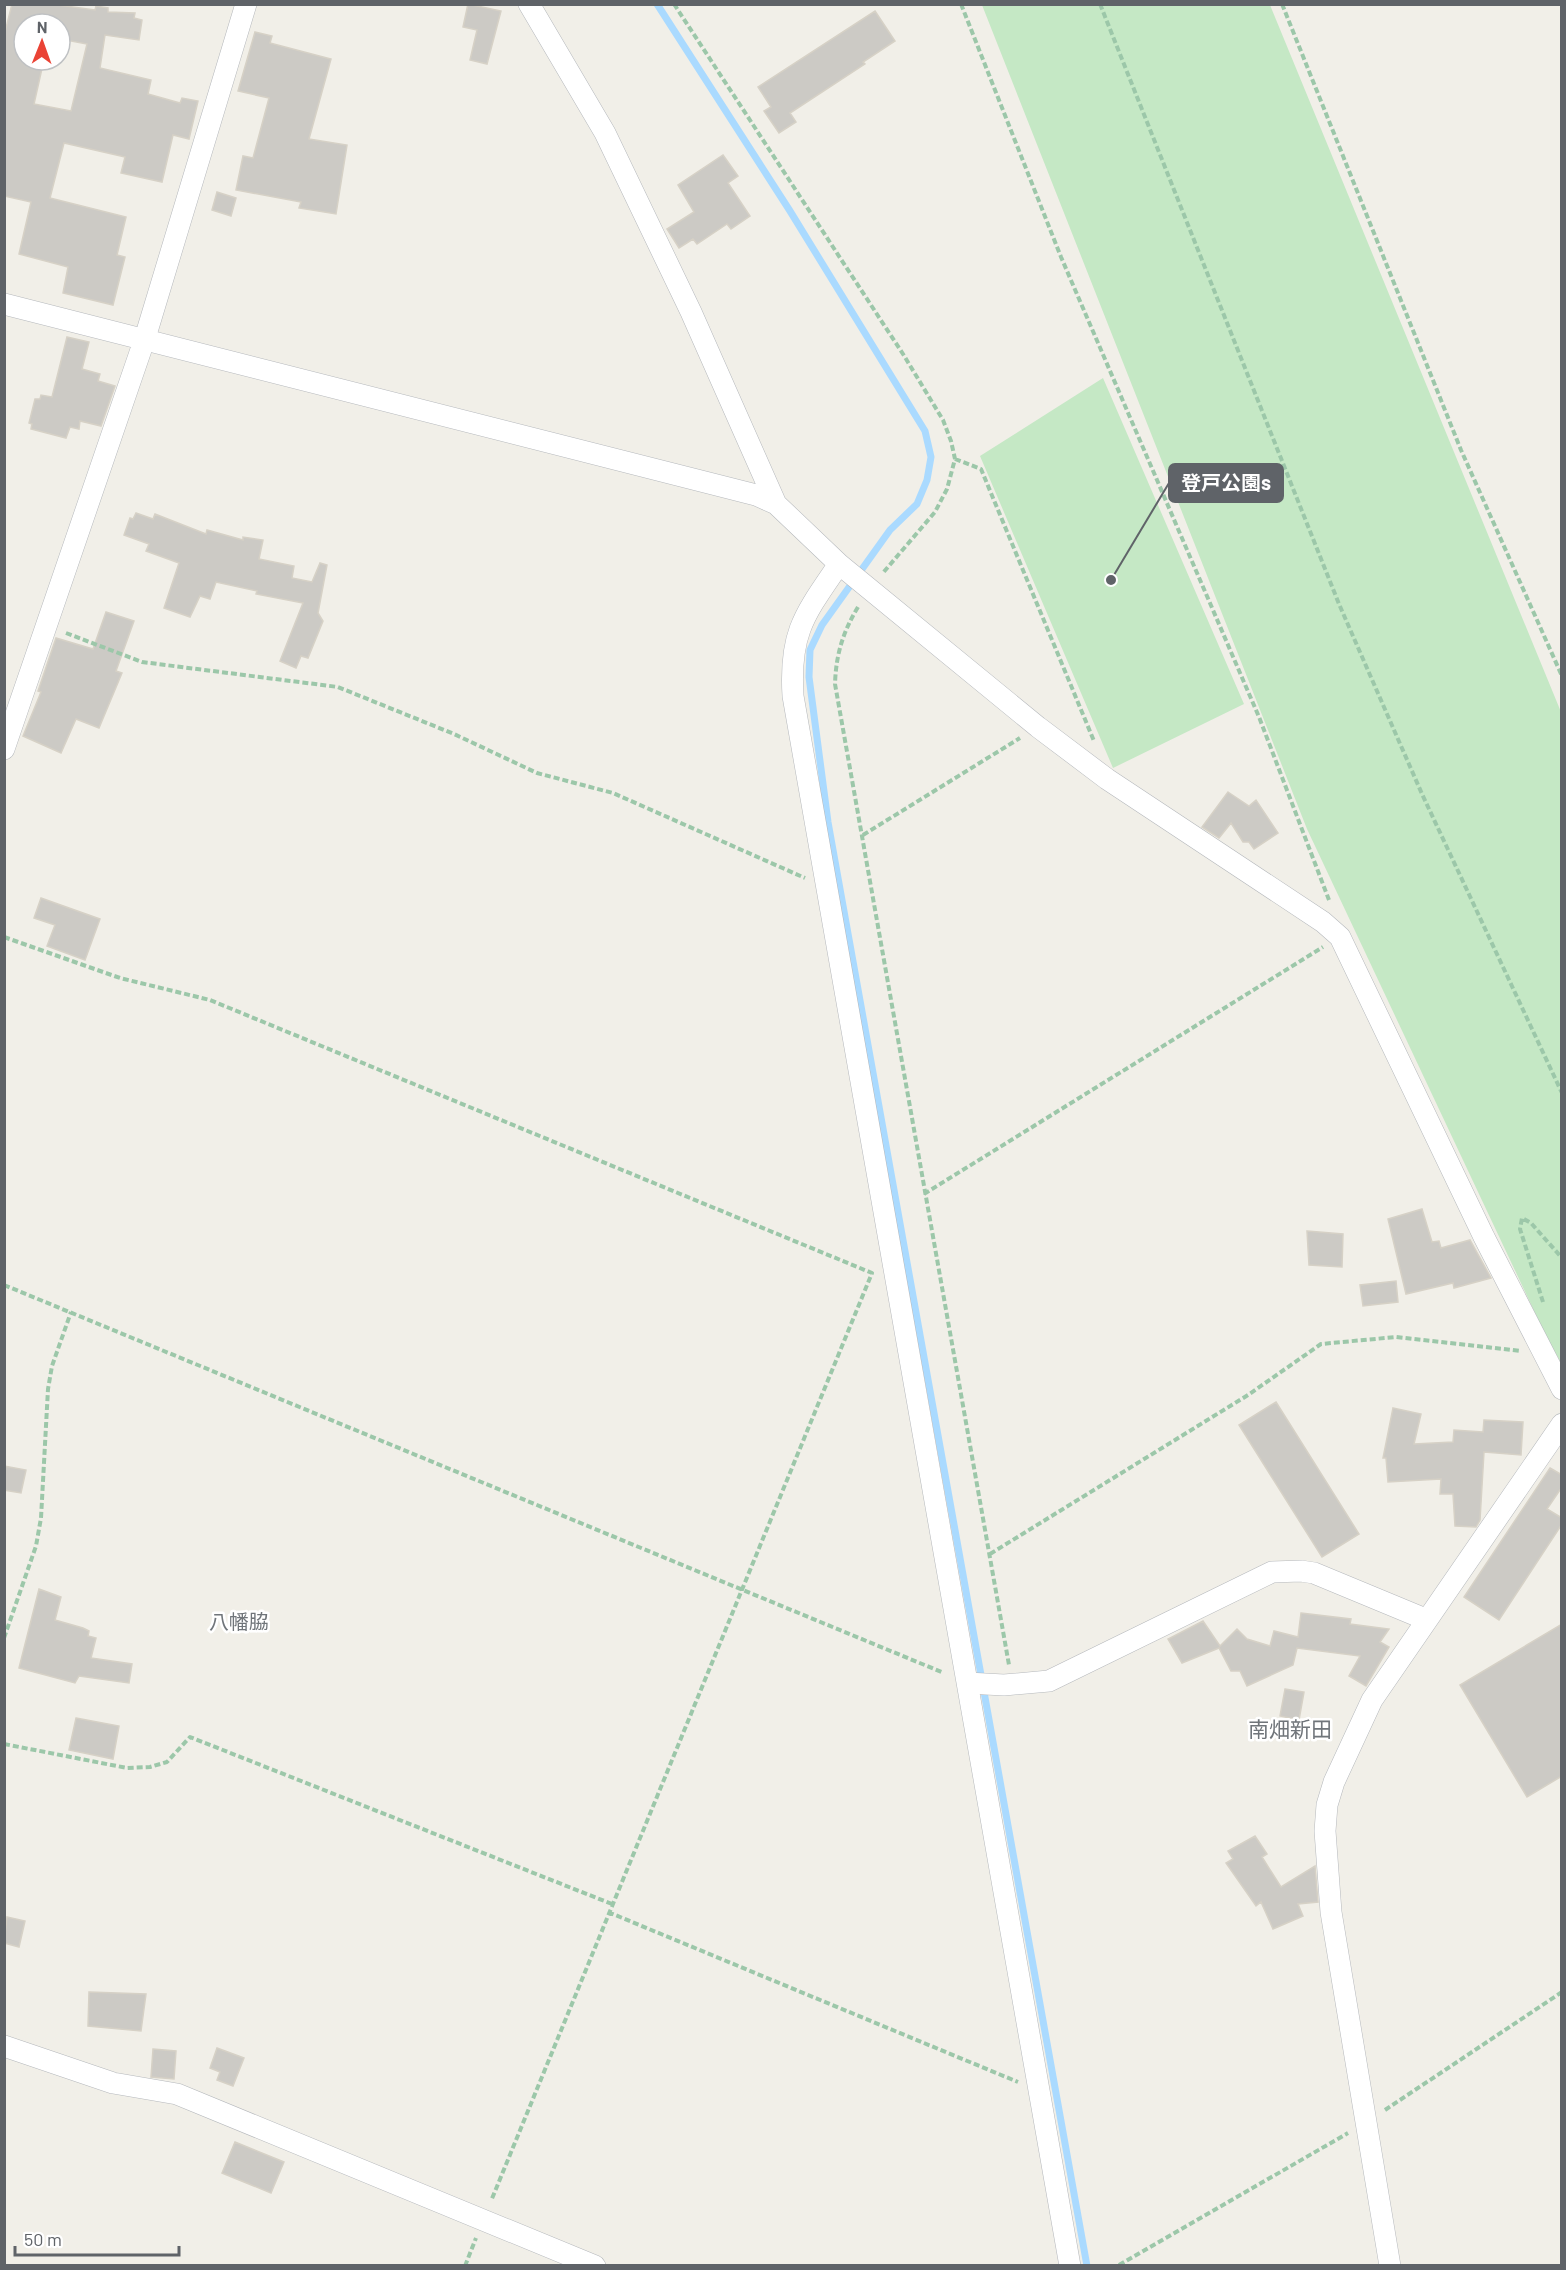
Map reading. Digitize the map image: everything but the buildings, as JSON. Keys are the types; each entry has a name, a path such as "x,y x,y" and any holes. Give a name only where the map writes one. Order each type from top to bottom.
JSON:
{"street":[{"path":"4,749 9,720 45,625 145,338 246,4"},
{"path":"529,4 605,133 691,312 776,504 839,564 870,587 1038,727 1107,779 1323,922 1340,937 1542,1353 1562,1389"},
{"path":"4,304 744,492 776,504"},
{"path":"839,564 804,615 794,642 791,666 793,696 972,1684 1038,2090 1070,2265"},
{"path":"1390,2265 1330,1912 1326,1818 1334,1782 1372,1700 1562,1424"},
{"path":"972,1684 1008,1685 1049,1680 1272,1572 1301,1571 1314,1574 1425,1620"},
{"path":"4,2046 113,2083 177,2094 595,2265"}],"path":[{"path":"674,4 903,354 943,420 955,459 947,489 935,512 870,587 846,627 836,657 835,684 924,1194 990,1554 1008,1685"},
{"path":"924,1194 1340,937 1326,891 1259,717 1061,257 961,4"},
{"path":"1101,4 1344,615 1426,805 1562,1094"},
{"path":"1282,4 1461,450 1562,676"},
{"path":"955,459 981,469 1095,745"},
{"path":"45,625 142,662 338,687 454,734 537,773 613,793 826,887"},
{"path":"863,835 1038,727"},
{"path":"4,937 120,978 210,1000 872,1273 465,2265"},
{"path":"1545,1309 1520,1229 1522,1218 1532,1223 1562,1258"},
{"path":"4,1285 972,1684"},
{"path":"4,1638 36,1546 41,1518 48,1389 52,1366 71,1312"},
{"path":"990,1554 1248,1395 1321,1344 1396,1337 1542,1353"},
{"path":"4,1744 127,1768 150,1767 167,1762 190,1737 612,1904"},
{"path":"608,1912 1038,2090"},
{"path":"1119,2265 1367,2122 1562,1992"}],"green space":[{"path":"982,5 1270,5 1561,712 1561,1363 1544,1332 1307,829"},
{"path":"1103,378 1244,704 1113,768 980,456"}],"waterway":[{"path":"657,4 790,211 925,431 931,457 927,480 917,504 890,530 822,625 810,650 809,677 828,822 1087,2266"}],"place":[{"name":"登戸公園s","path":"1111,580"}],"district":[{"name":"八幡脇","path":"239,1622"},
{"name":"南畑新田","path":"1290,1730"}]}
